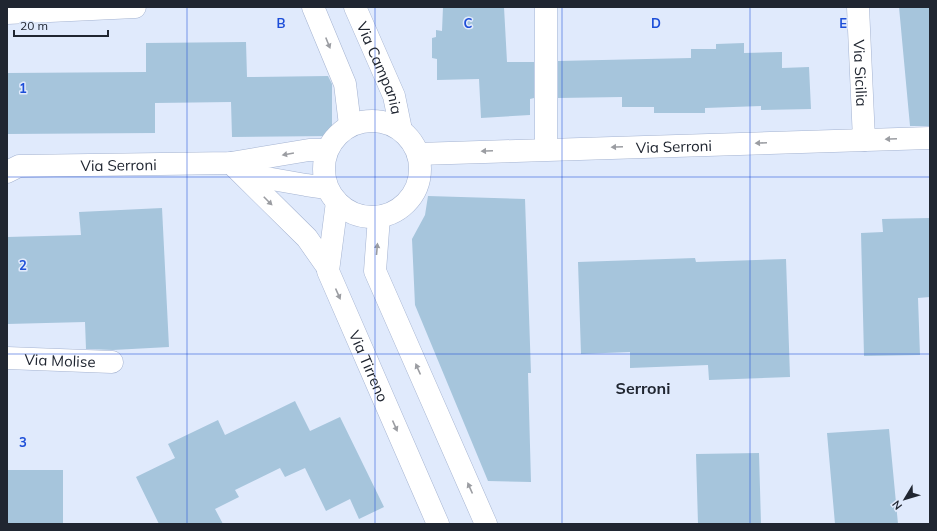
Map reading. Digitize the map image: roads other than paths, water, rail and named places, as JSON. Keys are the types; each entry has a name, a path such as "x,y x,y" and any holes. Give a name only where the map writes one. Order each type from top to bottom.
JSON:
{"street":[{"path":"7,13 135,7"},
{"path":"313,7 345,84 350,125"},
{"name":"Via Campania","path":"355,7 394,96 401,130"},
{"path":"546,7 546,149"},
{"name":"Via Sicilia","path":"858,7 864,140"},
{"path":"231,163 254,176 306,186 332,195 354,214 371,218 380,217 397,211 410,199 418,184 420,168 418,154 410,139 401,130 380,121 364,121 350,125 332,140 325,156 323,172 332,195"},
{"name":"Via Serroni","path":"418,154 930,138"},
{"name":"Via Serroni","path":"11,167 231,163 309,150 327,150"},
{"path":"231,163 307,238 328,268"},
{"name":"Via Tirreno","path":"332,195 328,271 438,524"},
{"path":"380,217 374,271 486,524"},
{"name":"Via Molise","path":"7,358 112,362"}],"district":[{"name":"Serroni","path":"643,388"}]}
